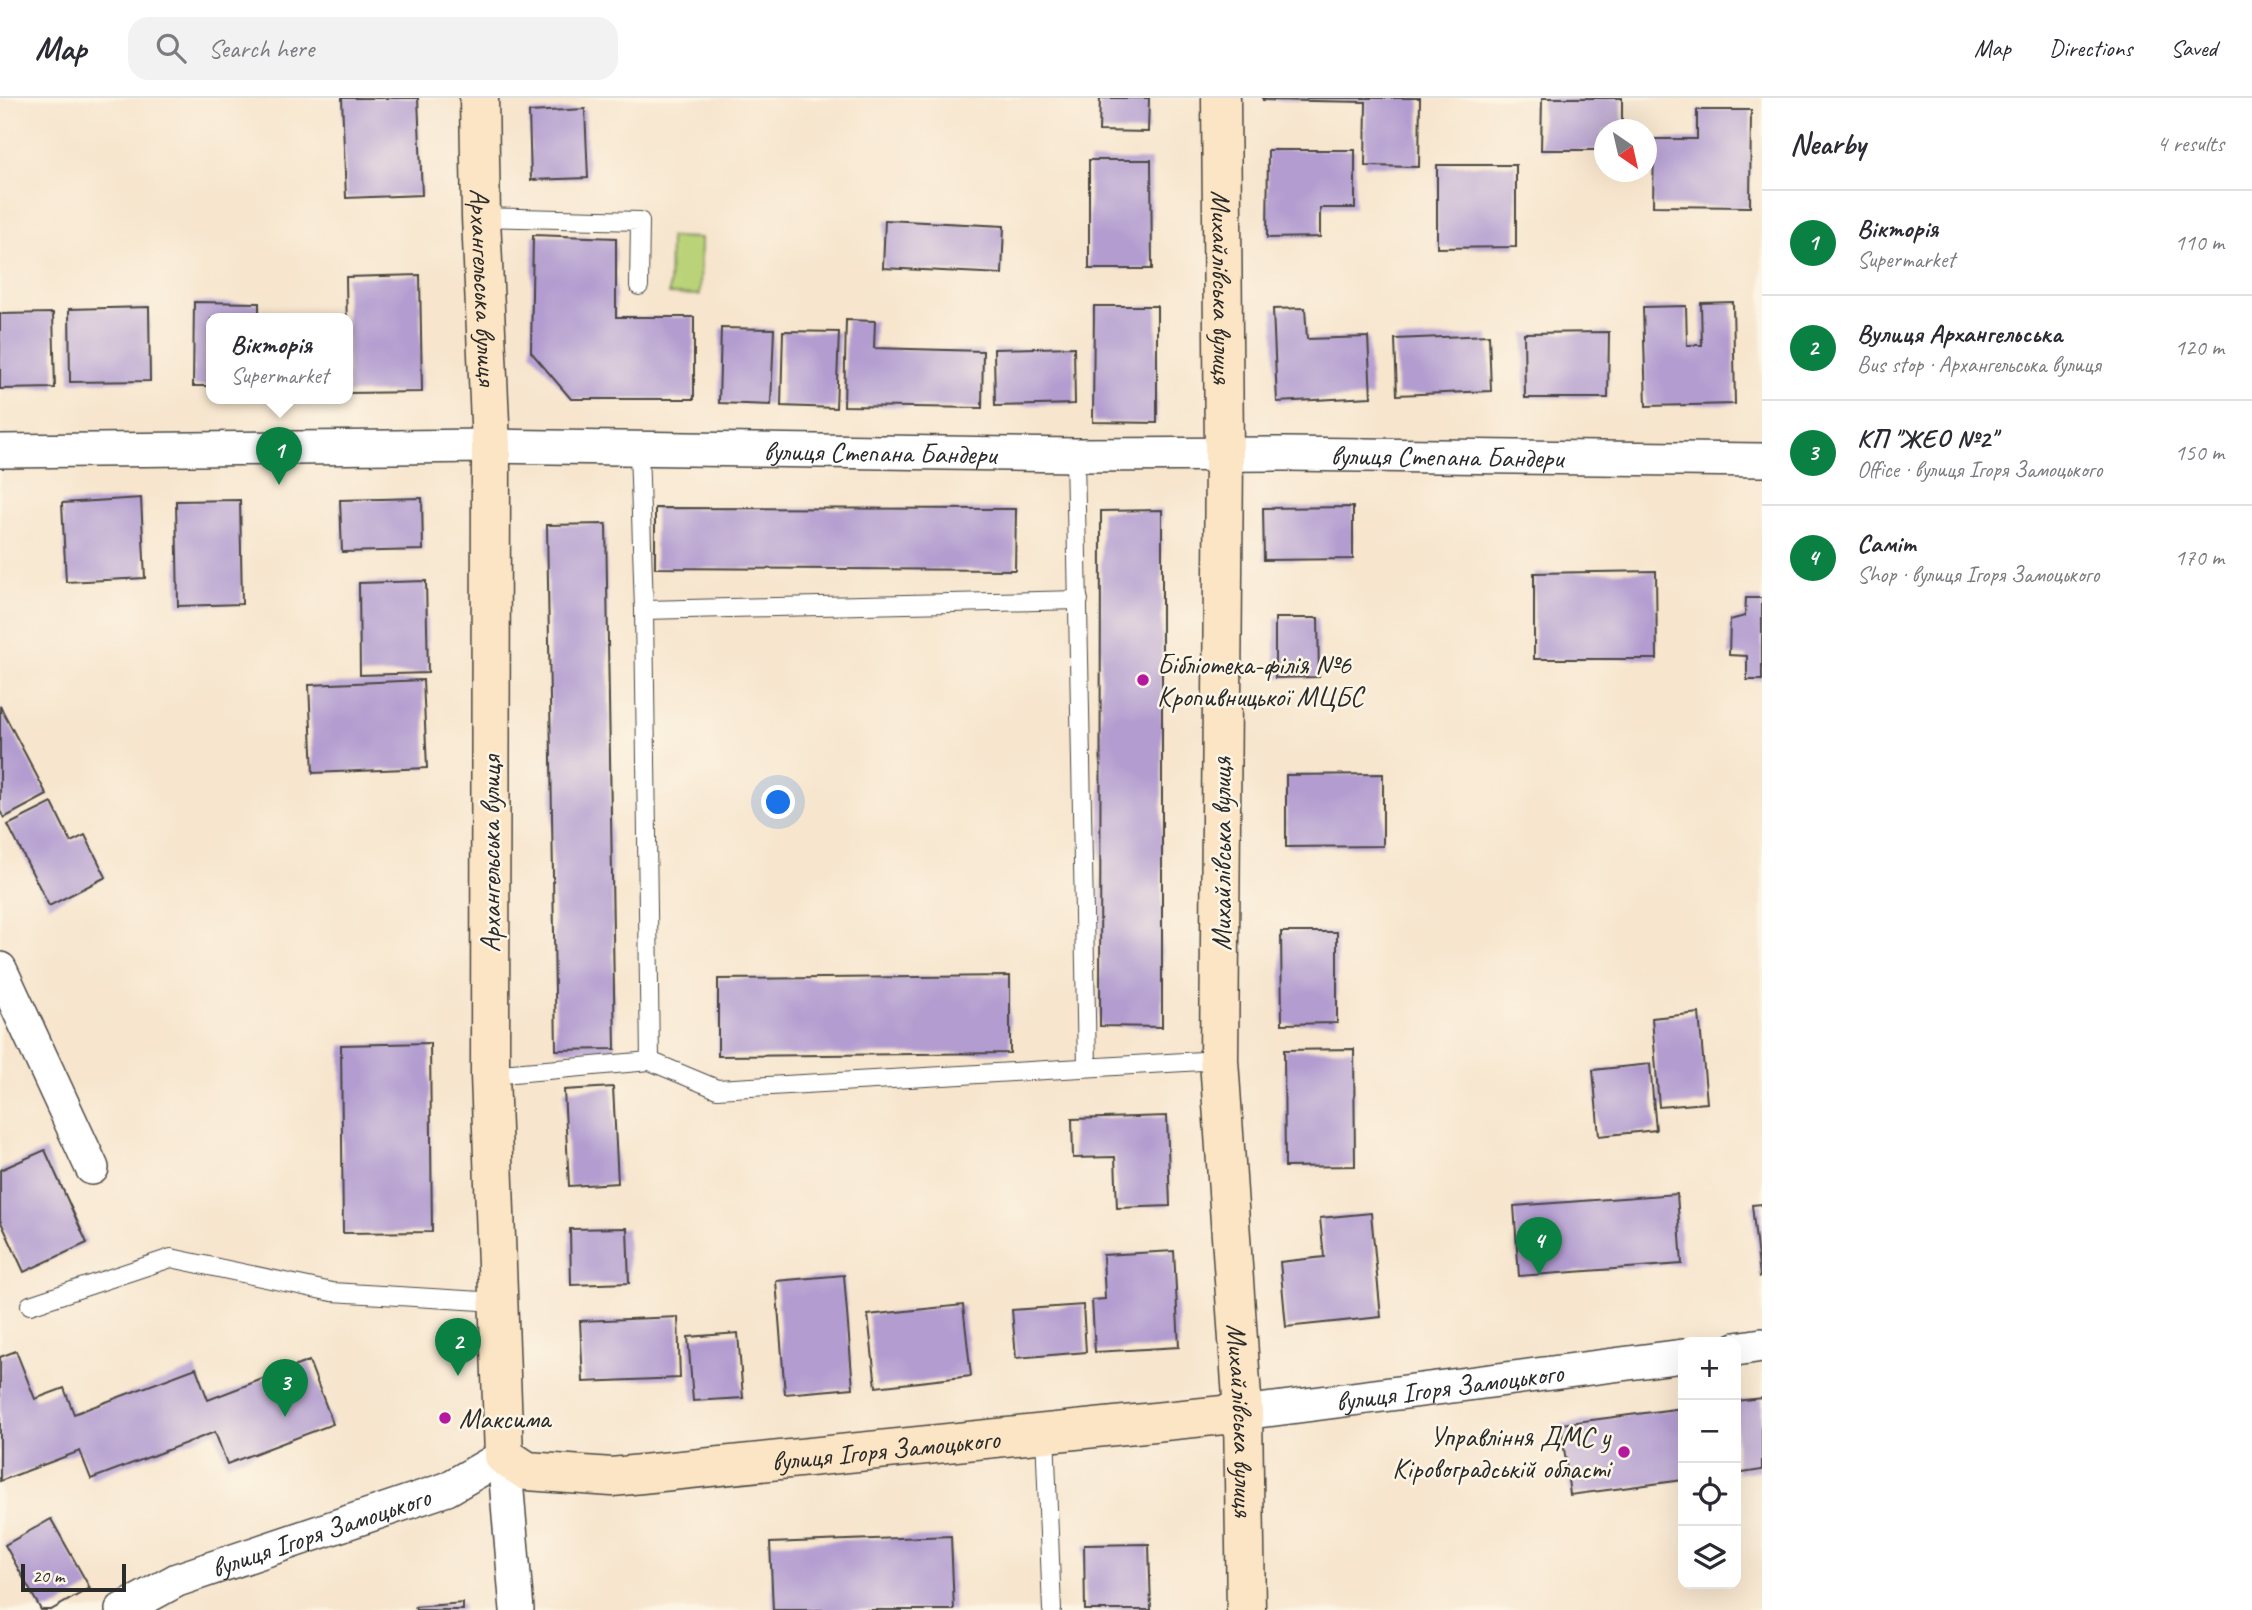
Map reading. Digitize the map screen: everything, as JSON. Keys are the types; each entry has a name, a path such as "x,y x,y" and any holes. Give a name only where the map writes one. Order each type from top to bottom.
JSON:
{"street":[{"name":"Архангельська вулиця","path":"479,98 481,217 491,446 490,1075 504,1456 517,1610"},
{"name":"Михайлівська вулиця","path":"1222,98 1224,454 1219,1060 1243,1413 1246,1610"},
{"name":"вулиця Степана Бандери","path":"0,450 491,446 1075,455 1762,460"},
{"path":"0,969 92,1168"},
{"path":"1741,1348 1762,1345"},
{"name":"вулиця Ігоря Замоцького","path":"122,1610 177,1580 447,1489 504,1456 527,1471 612,1477 1243,1413 1678,1357"}],"lane":[{"path":"481,217 640,221 639,286"},
{"path":"639,448 650,1061"},
{"path":"1075,455 1087,1067"},
{"path":"644,610 1079,600"},
{"path":"490,1075 650,1061 717,1089 1219,1060"},
{"path":"30,1305 171,1258 332,1292 498,1302"},
{"path":"1045,1433 1052,1610"}],"green space":[{"path":"670,237 701,238 700,295 669,294"}],"building":[{"path":"342,98 418,98 422,195 346,198"},
{"path":"1100,98 1149,98 1148,132 1099,131"},
{"path":"1263,98 1420,98 1419,167 1365,166 1366,102"},
{"path":"1542,98 1622,98 1622,119 1594,119 1594,150 1541,150"},
{"path":"585,109 588,178 531,180 529,112"},
{"path":"1697,110 1751,110 1750,207 1653,206 1653,182 1657,182 1657,139 1697,139"},
{"path":"1268,150 1355,150 1355,208 1320,208 1320,237 1267,238"},
{"path":"1089,160 1151,160 1152,269 1089,269"},
{"path":"1437,165 1516,165 1516,247 1437,248"},
{"path":"885,220 1004,226 1002,274 883,268"},
{"path":"533,235 616,238 616,317 694,317 694,399 571,399 531,352"},
{"path":"420,275 422,392 353,393 353,313 347,313 346,277"},
{"path":"194,302 259,303 259,313 206,313 206,386 193,386"},
{"path":"1733,302 1735,404 1646,406 1643,307 1686,306 1687,345 1702,345 1701,303"},
{"path":"1094,306 1157,306 1157,423 1093,422"},
{"path":"149,307 150,381 70,382 69,309"},
{"path":"1305,308 1307,339 1368,337 1371,397 1277,402 1273,309"},
{"path":"53,313 55,388 0,389 0,314"},
{"path":"846,320 875,321 874,348 983,351 982,408 844,406"},
{"path":"721,328 774,329 771,405 719,403"},
{"path":"783,331 839,332 836,408 781,406"},
{"path":"1609,332 1608,398 1525,398 1524,333"},
{"path":"1489,335 1491,391 1397,395 1395,339"},
{"path":"1074,347 1075,404 995,406 994,349"},
{"path":"141,498 145,578 66,582 62,503"},
{"path":"422,498 423,550 342,552 340,500"},
{"path":"240,500 242,604 178,606 176,501"},
{"path":"1353,507 1353,559 1264,560 1263,508"},
{"path":"655,508 1016,509 1015,570 655,568"},
{"path":"1162,510 1162,1027 1100,1026 1101,511"},
{"path":"606,524 615,1049 556,1050 547,525"},
{"path":"1656,571 1657,659 1534,659 1534,573"},
{"path":"426,581 428,673 360,675 359,583"},
{"path":"1746,598 1762,598 1762,680 1747,680 1747,656 1729,655 1730,620 1745,616"},
{"path":"1275,618 1318,618 1319,677 1275,678"},
{"path":"423,680 427,768 313,773 309,685"},
{"path":"0,706 47,795 4,818 0,811"},
{"path":"1383,774 1383,846 1286,847 1286,775"},
{"path":"52,803 71,842 85,835 106,877 49,906 8,825"},
{"path":"1281,932 1337,932 1337,1023 1282,1024"},
{"path":"1010,976 1010,1053 718,1056 718,979"},
{"path":"1699,1013 1707,1103 1659,1107 1652,1018"},
{"path":"430,1043 432,1232 343,1233 341,1045"},
{"path":"1354,1049 1355,1166 1285,1167 1284,1050"},
{"path":"1650,1064 1656,1130 1599,1136 1593,1070"},
{"path":"613,1087 618,1183 569,1186 564,1090"},
{"path":"1167,1116 1170,1206 1117,1208 1115,1157 1073,1158 1072,1119"},
{"path":"45,1150 87,1243 24,1272 0,1220 0,1170"},
{"path":"1677,1194 1682,1264 1519,1276 1514,1206"},
{"path":"1762,1204 1762,1277 1760,1277 1752,1205"},
{"path":"1371,1213 1381,1317 1286,1327 1280,1262 1324,1257 1320,1218"},
{"path":"627,1228 629,1283 571,1285 570,1229"},
{"path":"1174,1251 1179,1347 1095,1352 1092,1300 1105,1299 1103,1255"},
{"path":"844,1275 853,1388 785,1394 776,1281"},
{"path":"963,1305 971,1376 876,1387 868,1315"},
{"path":"1083,1305 1086,1352 1016,1358 1012,1310"},
{"path":"678,1317 680,1378 583,1382 580,1321"},
{"path":"738,1333 743,1398 693,1401 688,1337"},
{"path":"16,1351 35,1399 64,1388 74,1414 196,1368 208,1400 309,1361 333,1424 227,1464 215,1432 91,1479 80,1451 0,1481 0,1357"},
{"path":"1762,1398 1762,1470 1741,1473 1741,1463 1741,1400"},
{"name":"Управління ДМС у Кіровоградській області","path":"1678,1409 1678,1481 1570,1495 1561,1424"},
{"path":"51,1519 90,1588 51,1610 41,1610 5,1545"},
{"path":"951,1536 954,1610 773,1610 770,1543"},
{"path":"1149,1544 1151,1610 1085,1610 1084,1545"},
{"path":"463,1603 463,1610 416,1610 415,1607"}],"place":[{"name":"Вікторія","path":"279,485"},
{"name":"Бібліотека-філія №6 Кропивницької МЦБС","path":"1143,680"},
{"name":"Саміт","path":"1539,1275"},
{"name":"Вулиця Архангельська","path":"458,1376"},
{"name":"КП \"ЖЕО №2\"","path":"285,1417"},
{"name":"Максима","path":"445,1418"},
{"name":"Управління ДМС у Кіровоградській області","path":"1624,1452"}]}
